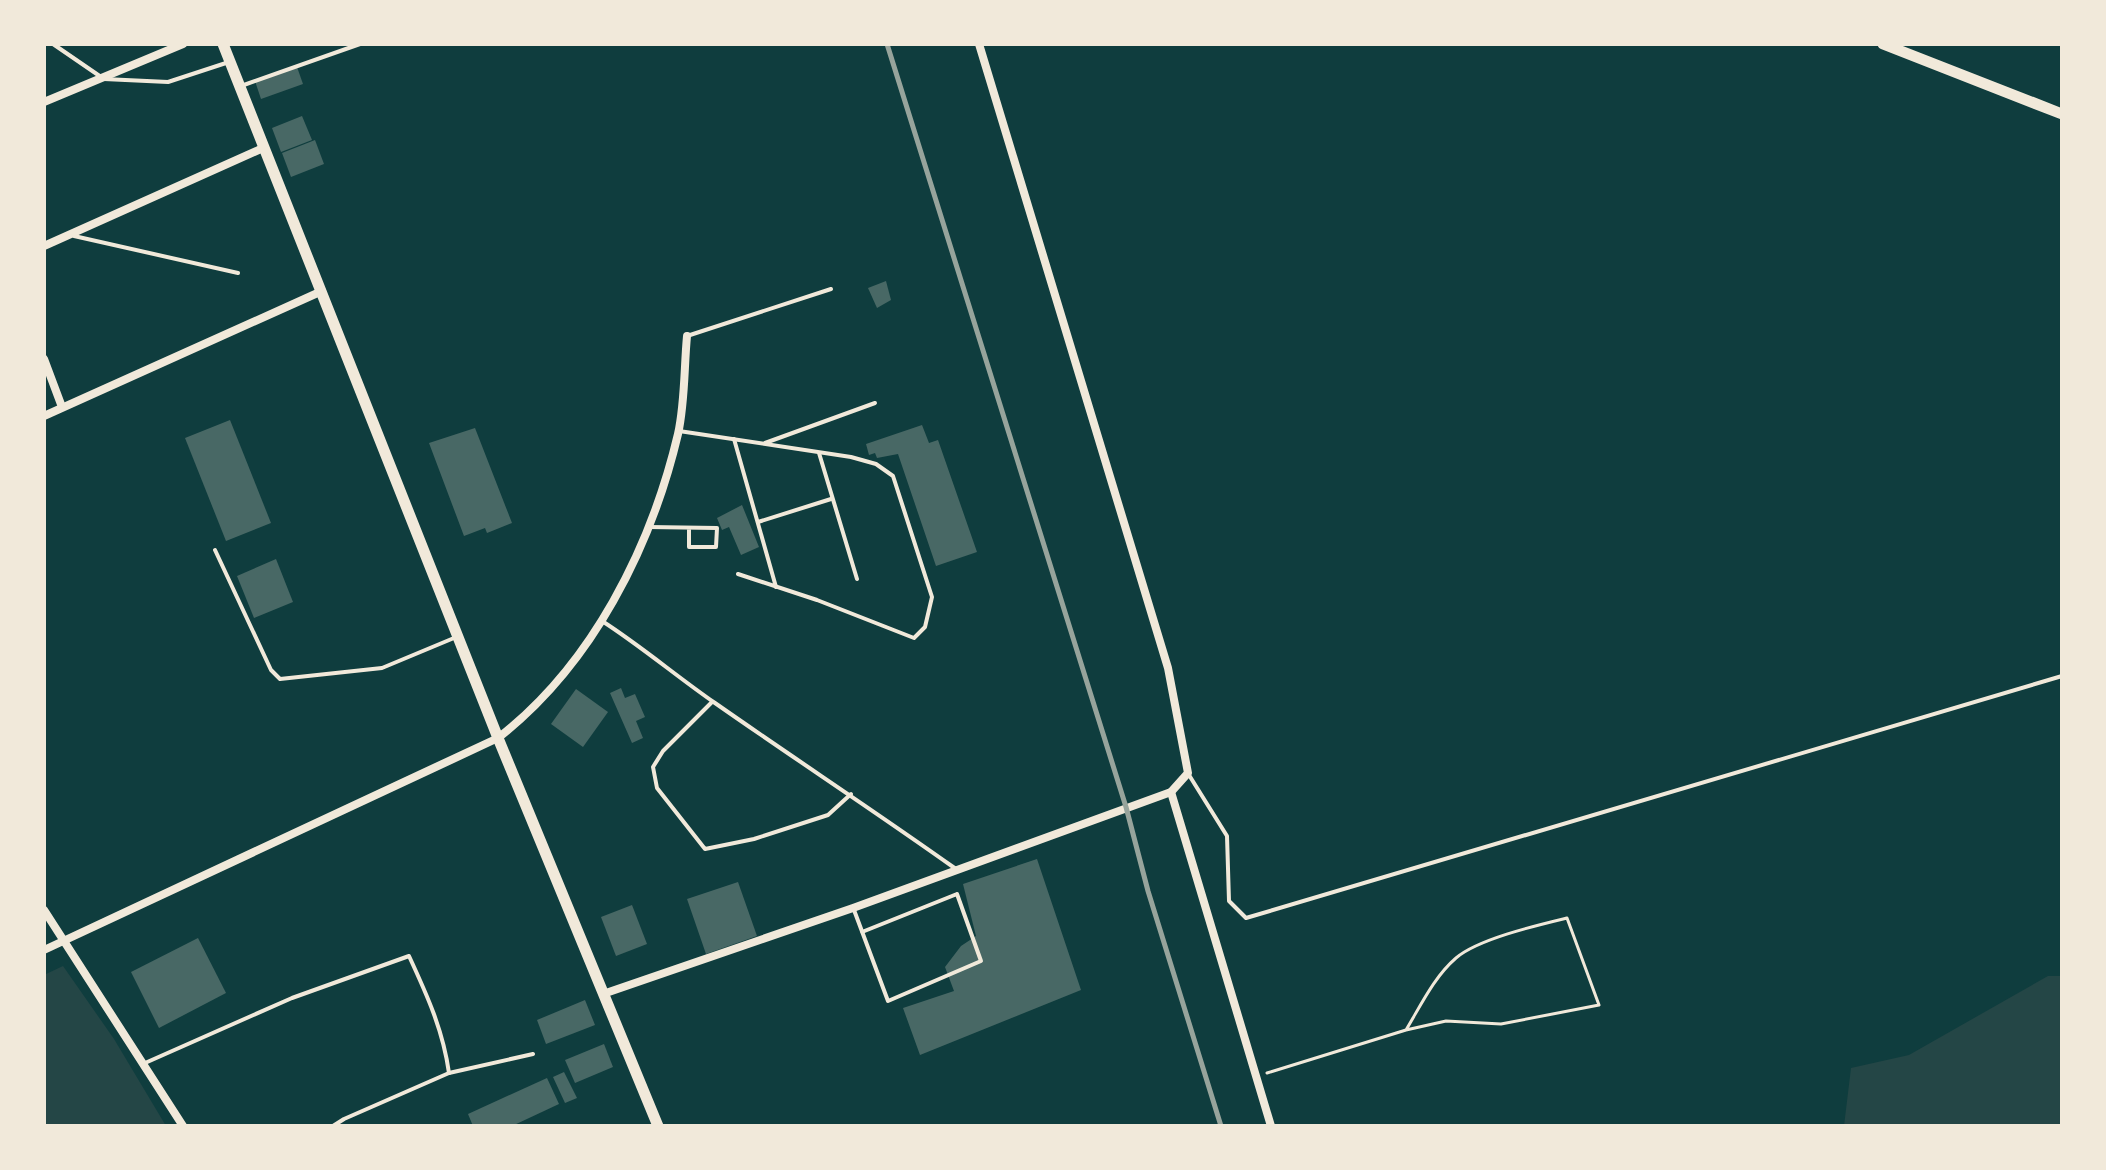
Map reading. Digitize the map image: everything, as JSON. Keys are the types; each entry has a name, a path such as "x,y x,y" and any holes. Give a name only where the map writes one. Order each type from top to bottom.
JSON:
{"street":[{"path":"44,102 183,44"},
{"path":"223,44 498,738 658,1126"},
{"path":"603,994 853,908 1171,792 1188,773 1168,668 979,44"},
{"path":"1883,44 2062,114"},
{"path":"44,246 263,148"},
{"path":"44,416 322,291"},
{"path":"44,950 498,738 526,716 602,621 649,527 679,431 687,336"},
{"path":"44,359 62,407"},
{"path":"1171,792 1271,1126"},
{"path":"44,910 183,1126"}],"lane":[{"path":"53,44 104,79 168,82 230,62"},
{"path":"239,87 360,44"},
{"path":"68,234 238,273"},
{"path":"687,336 831,289"},
{"path":"763,444 875,403"},
{"path":"679,431 876,464 893,476 932,597 925,627 914,638 817,600 738,574"},
{"path":"734,439 776,588"},
{"path":"819,453 857,579"},
{"path":"758,522 831,499"},
{"path":"649,527 717,528 716,547 689,547 689,528"},
{"path":"215,550 271,670 280,679 382,668 458,637"},
{"path":"602,621 956,869"},
{"path":"1188,773 1227,836 1229,901 1246,918 2062,676"},
{"path":"713,701 663,751 653,767 657,788 705,849 754,839 828,815 851,794"},
{"path":"853,908 862,932 888,1001 981,961 957,894 862,932"},
{"path":"144,1063 292,998 409,956 435,1011 449,1073"},
{"path":"333,1126 449,1073 533,1054"}],"path":[{"path":"1256,1077 1406,1030 1446,1021 1501,1024 1599,1005 1567,918 1510,933 1458,956 1435,980 1406,1030"}],"shaded area":[{"path":"63,966 114,1039 166,1126 44,1126 44,975"},
{"path":"2048,976 2062,976 2062,1126 1844,1126 1851,1068 1909,1055"}],"building":[{"path":"297,67 303,84 261,99 255,81"},
{"path":"302,116 312,140 281,152 272,128"},
{"path":"315,140 324,164 291,177 282,153"},
{"path":"886,281 891,300 877,308 868,288"},
{"path":"230,420 271,523 226,541 185,438"},
{"path":"922,425 929,443 938,440 977,552 936,566 898,454 877,458 875,453 869,455 866,444"},
{"path":"475,428 512,523 487,533 485,528 464,536 429,443"},
{"path":"742,505 759,547 741,555 729,527 722,530 717,518"},
{"path":"276,559 293,602 254,618 237,576"},
{"path":"621,688 625,698 635,694 645,717 636,721 643,738 632,743 610,693"},
{"path":"576,689 608,712 583,747 551,724"},
{"path":"1037,859 1081,990 920,1055 903,1008 954,991 945,967 961,946 976,936 963,884"},
{"path":"738,882 757,936 706,954 687,899"},
{"path":"632,905 647,944 616,956 601,917"},
{"path":"198,938 226,993 159,1028 131,972"},
{"path":"585,1000 595,1025 546,1044 537,1020"},
{"path":"604,1044 613,1067 575,1083 565,1060"},
{"path":"564,1072 577,1098 565,1103 553,1077"},
{"path":"547,1078 559,1104 512,1126 473,1126 468,1114"}],"railway":[{"path":"887,44 1126,807 1148,891 1221,1126"}]}
